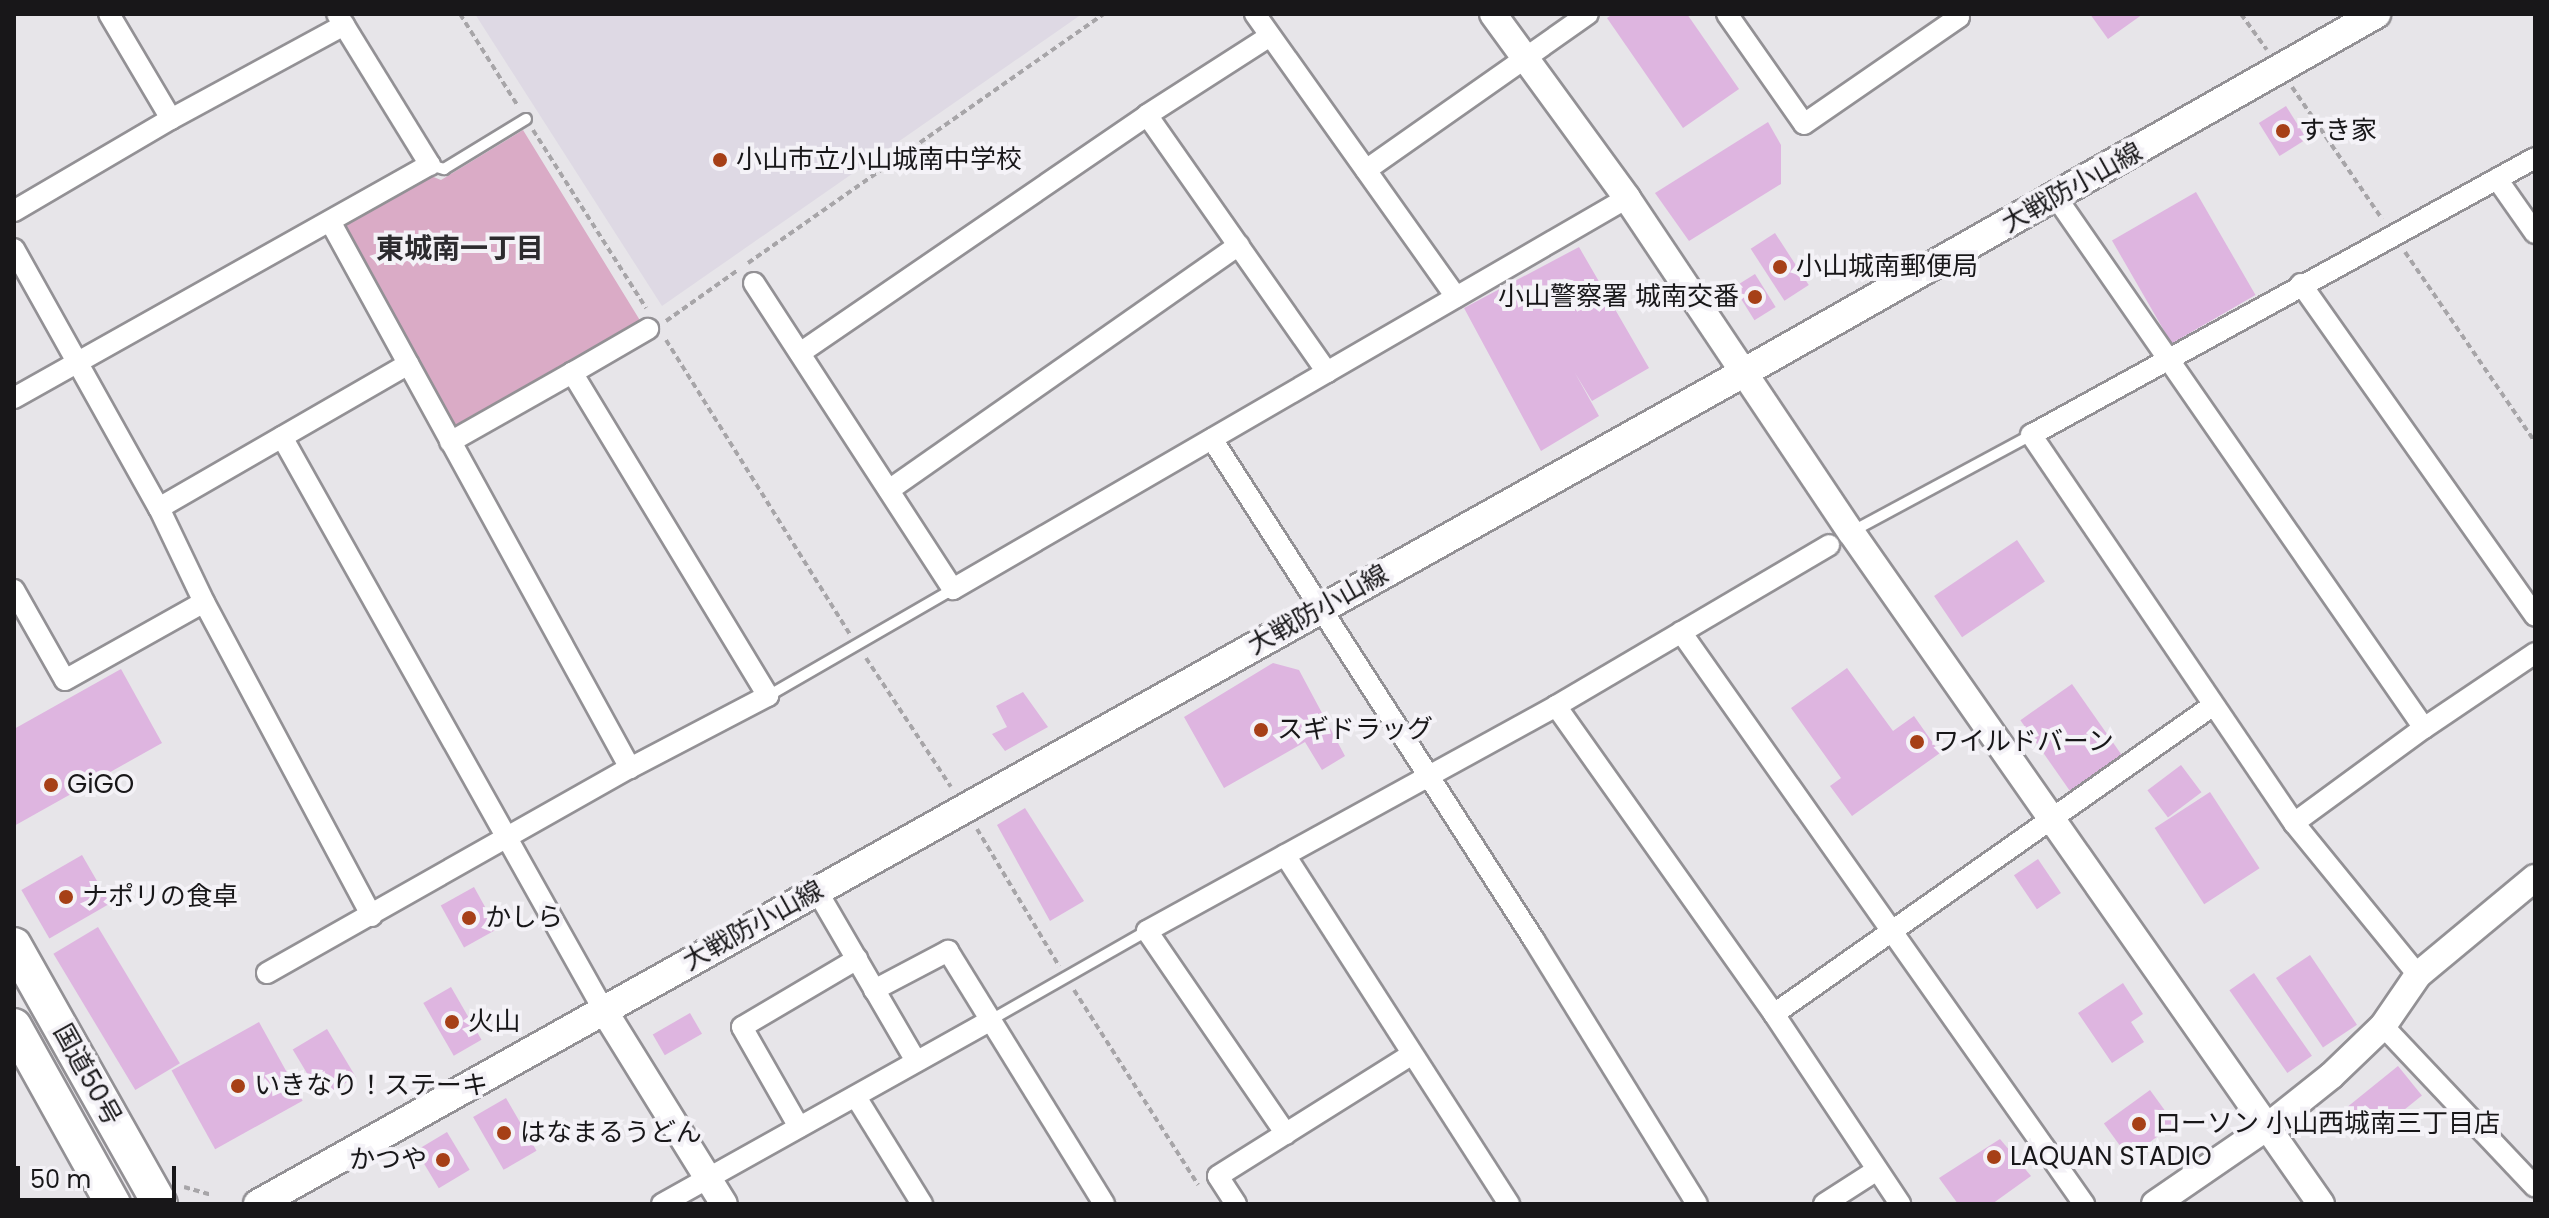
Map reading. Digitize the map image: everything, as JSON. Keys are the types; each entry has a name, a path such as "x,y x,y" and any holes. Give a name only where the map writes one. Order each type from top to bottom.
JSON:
{"highway":[{"name":"国道50号","path":"14,945 169,1193"},
{"name":"国道50号","path":"14,1026 24,1068 113,1204"}],"main road":[{"name":"大戦防小山線","path":"258,1204 1743,373 2373,15"}],"street":[{"path":"109,14 171,119"},
{"path":"1255,14 1456,297"},
{"path":"1493,14 1627,198 1743,373 1840,538 2054,819 2321,1204"},
{"path":"1366,170 1588,14"},
{"path":"1727,14 1804,124 1959,17 1957,14"},
{"path":"14,211 341,20 430,165 14,398"},
{"path":"800,353 1147,115 1270,36"},
{"path":"1147,115 1327,372"},
{"path":"2418,975 2294,823 2031,435 2535,158"},
{"path":"2497,179 2535,233"},
{"path":"2056,197 2424,728"},
{"path":"754,283 953,589 1627,198"},
{"path":"331,223 630,768"},
{"path":"889,490 1239,245"},
{"path":"14,249 159,508 204,602 372,916"},
{"path":"2301,284 2535,616"},
{"path":"450,442 572,373 649,321"},
{"path":"159,508 408,364"},
{"path":"267,973 506,841 630,768 768,696 572,373"},
{"path":"282,437 506,841 603,1009 724,1204"},
{"path":"1212,439 1323,607 1697,1204"},
{"path":"1286,1134 1147,931 1556,706 1840,538"},
{"path":"14,590 65,680 204,602"},
{"path":"1681,632 2084,1204"},
{"path":"2294,823 2424,728 2535,653"},
{"path":"1556,706 1774,1014 1900,1204"},
{"path":"1774,1014 2212,706"},
{"path":"1285,855 1509,1204"},
{"path":"2155,1204 2267,1127 2331,1076 2383,1026 2418,975 2535,878"},
{"path":"817,891 916,1061"},
{"path":"874,990 948,951 1104,1204"},
{"path":"799,1127 742,1027 857,959"},
{"path":"662,1204 989,1021"},
{"path":"2383,1026 2535,1187"},
{"path":"1236,1204 1218,1176 1411,1055"},
{"path":"856,1097 922,1204"},
{"path":"1824,1204 1877,1170"}],"lane":[{"path":"430,165 444,169 526,119"},
{"path":"1840,538 2031,435"},
{"path":"768,696 953,589"},
{"path":"989,1021 1147,931"}],"path":[{"path":"460,14 649,321"},
{"path":"1103,14 658,327 857,645 965,808 1065,976 1201,1191"},
{"path":"169,1193 212,1195"}],"shaded area":[{"name":"小山市立小山城南中学校","path":"475,14 1082,14 662,306"},
{"path":"523,130 641,322 456,429 344,225 431,176 441,180"}],"building":[{"path":"1613,14 1687,14 1739,89 1683,128 1607,18"},
{"path":"2090,14 2143,14 2108,39"},
{"name":"すき家","path":"2286,106 2307,139 2280,156 2259,123"},
{"path":"1768,122 1781,145 1781,184 1689,241 1655,193"},
{"path":"2196,192 2256,295 2171,344 2112,240"},
{"name":"小山城南郵便局","path":"1775,233 1809,285 1784,301 1751,249"},
{"path":"1579,247 1649,368 1592,401 1575,373 1599,416 1541,451 1464,308"},
{"name":"小山警察署 城南交番","path":"1755,274 1776,307 1754,320 1734,287"},
{"path":"2017,540 2045,581 1962,637 1934,596"},
{"name":"スギドラッグ","path":"1273,663 1299,670 1345,756 1322,770 1305,742 1224,788 1184,717"},
{"path":"1847,668 1893,731 1914,716 1940,753 1852,816 1830,786 1841,778 1791,708"},
{"name":"GiGO","path":"121,669 162,743 14,826 14,729"},
{"path":"2072,684 2122,755 2070,791 2020,720"},
{"path":"1023,692 1048,727 1005,751 992,734 1007,727 996,706"},
{"path":"2181,765 2201,792 2168,817 2147,790"},
{"path":"2210,792 2260,868 2204,904 2155,828"},
{"path":"1025,808 1084,901 1050,921 997,825"},
{"name":"ナポリの食卓","path":"82,855 110,903 49,938 21,890"},
{"path":"2038,859 2061,893 2037,909 2014,875"},
{"name":"かしら","path":"474,887 497,929 464,947 441,905"},
{"path":"98,927 180,1063 135,1090 53,954"},
{"path":"2310,955 2357,1025 2323,1048 2276,978"},
{"path":"2254,973 2312,1056 2287,1073 2229,990"},
{"path":"2123,983 2143,1014 2131,1022 2144,1042 2112,1063 2078,1013"},
{"name":"火山","path":"451,987 482,1040 454,1056 423,1003"},
{"path":"690,1013 702,1034 665,1055 653,1034"},
{"name":"いきなり！ステーキ","path":"259,1022 303,1101 215,1149 172,1070"},
{"path":"327,1029 356,1077 322,1098 293,1050"},
{"path":"2398,1066 2422,1096 2369,1138 2345,1109"},
{"name":"ローソン 小山西城南三丁目店","path":"2150,1090 2175,1124 2129,1157 2104,1124"},
{"name":"はなまるうどん","path":"506,1098 536,1151 504,1170 473,1117"},
{"name":"かつや","path":"447,1132 470,1170 439,1188 416,1151"},
{"name":"LAQUAN STADIO","path":"2000,1139 2031,1176 1992,1204 1958,1204 1939,1178"}],"place":[{"name":"すき家","path":"2283,131"},
{"name":"小山市立小山城南中学校","path":"720,160"},
{"name":"小山城南郵便局","path":"1780,267"},
{"name":"小山警察署 城南交番","path":"1755,297"},
{"name":"スギドラッグ","path":"1261,730"},
{"name":"ワイルドバーン","path":"1917,742"},
{"name":"GiGO","path":"51,785"},
{"name":"ナポリの食卓","path":"66,897"},
{"name":"かしら","path":"469,918"},
{"name":"火山","path":"452,1022"},
{"name":"いきなり！ステーキ","path":"238,1086"},
{"name":"ローソン 小山西城南三丁目店","path":"2139,1124"},
{"name":"はなまるうどん","path":"504,1133"},
{"name":"LAQUAN STADIO","path":"1994,1157"},
{"name":"かつや","path":"443,1160"}],"district":[{"name":"東城南一丁目","path":"460,249"}]}
